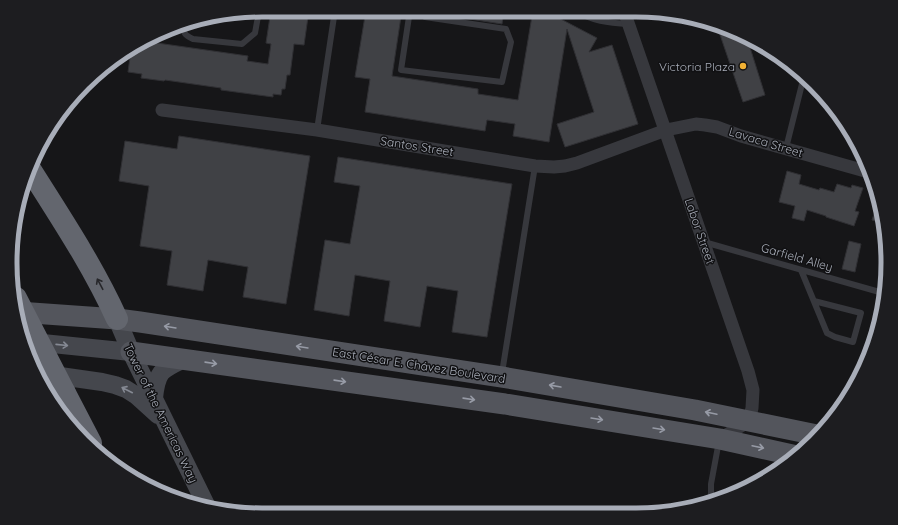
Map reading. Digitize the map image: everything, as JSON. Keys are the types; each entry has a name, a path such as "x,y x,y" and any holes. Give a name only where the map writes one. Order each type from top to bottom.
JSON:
{"highway":[{"path":"34,174 90,266 107,296 117,319"},
{"path":"22,309 85,432"}],"main road":[{"name":"East César E. Chávez Boulevard","path":"22,312 117,319 502,377 696,410 811,434"},
{"name":"Tower of the Americas Way","path":"117,319 131,352 204,501"},
{"path":"232,366 237,337"},
{"name":"East César E. Chávez Boulevard","path":"30,342 131,352 506,404 720,439 782,459"},
{"path":"154,398 156,384 160,374 167,368 184,360"},
{"path":"43,373 102,382 121,387 137,396 167,424"}],"street":[{"name":"Labor Street","path":"626,17 748,370 753,390 752,408 749,421"},
{"name":"Santos Street","path":"162,110 317,130 535,166 554,167 577,163 666,130"},
{"name":"Lavaca Street","path":"666,130 696,124 718,127 741,136 862,170"},
{"path":"720,439 749,421"}],"lane":[{"path":"183,30 186,36 193,39 242,44 254,33 258,17"},
{"path":"317,130 334,17"},
{"path":"409,17 401,70 502,82 511,42 506,29 425,17"},
{"path":"586,17 596,20 629,24"},
{"path":"786,148 802,83"},
{"path":"502,377 535,166"},
{"name":"Garfield Alley","path":"704,242 879,292"},
{"path":"801,270 814,302 827,333 834,337 853,342 861,313 814,302"},
{"path":"711,496 711,484 720,439"}],"building":[{"path":"270,17 308,17 304,45 294,44 290,75 287,75 285,89 282,89 281,95 273,94 273,97 221,90 221,88 141,78 142,74 128,72 130,56 157,41 157,43 248,56 247,61 268,64 271,44 266,43"},
{"path":"365,17 401,17 392,76 478,89 478,94 518,100 532,17 557,17 597,38 589,52 612,45 638,124 565,147 557,124 594,112 567,29 549,142 513,136 515,124 487,120 485,131 365,112 370,79 355,77"},
{"path":"456,17 503,17 502,24"},
{"name":"Victoria Plaza","path":"719,32 749,45 765,95 743,102"},
{"path":"179,136 310,156 286,304 243,297 248,267 208,260 203,291 167,285 172,251 140,246 149,186 119,181 125,141 177,149"},
{"path":"338,157 512,184 487,337 452,332 458,291 427,286 420,327 384,321 390,281 355,275 349,316 314,310 325,240 350,244 360,186 334,182"},
{"path":"787,171 801,175 799,184 819,190 820,188 834,192 837,184 851,188 852,185 863,188 855,211 859,212 854,226 807,210 804,221 792,218 795,206 779,202"},
{"path":"875,211 877,221 872,220"},
{"path":"849,241 861,244 855,272 842,269"}],"place":[{"name":"Victoria Plaza","path":"743,66"}]}
